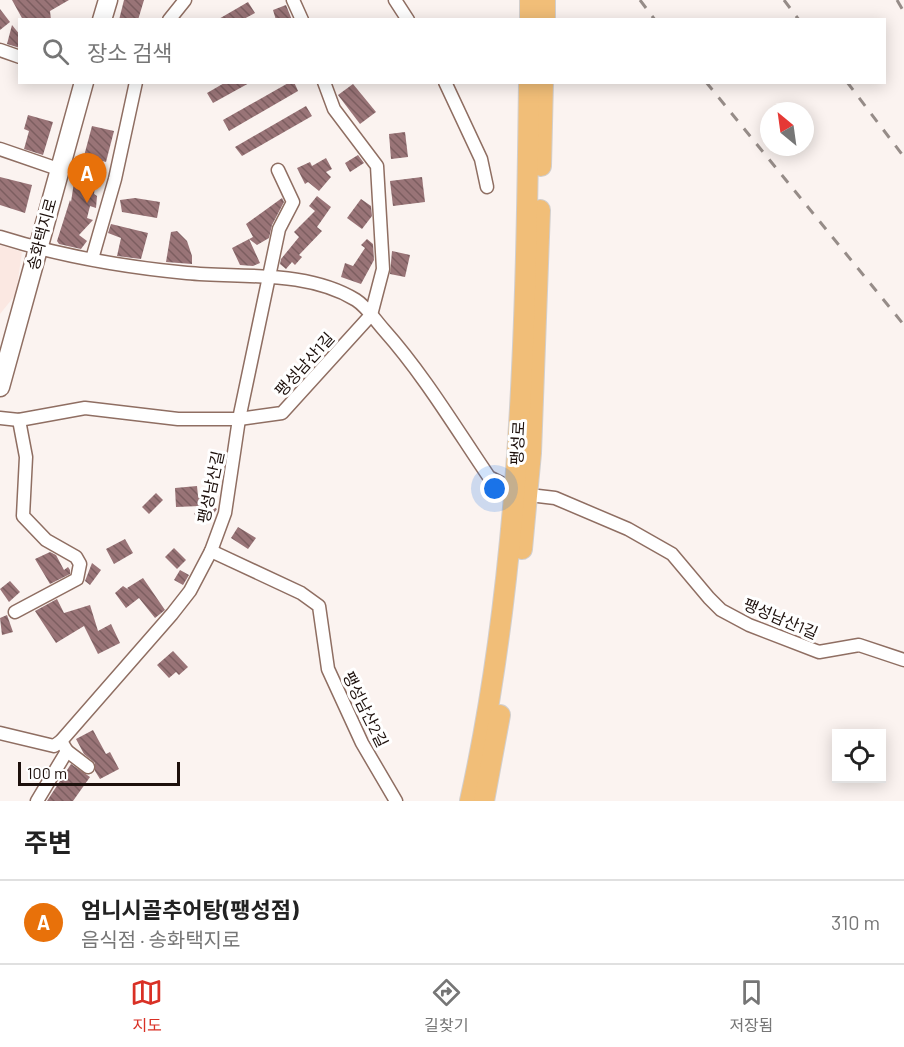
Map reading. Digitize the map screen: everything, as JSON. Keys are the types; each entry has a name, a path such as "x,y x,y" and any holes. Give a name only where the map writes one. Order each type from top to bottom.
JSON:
{"main road":[{"path":"530,0 530,18"},
{"path":"545,0 545,18"},
{"name":"팽성로","path":"470,801 496,658 515,474 527,193 529,84"},
{"name":"팽성로","path":"484,801 509,661 531,453 543,84"}],"street":[{"path":"103,18 108,0"},
{"path":"171,18 185,0"},
{"path":"293,0 301,18"},
{"path":"395,0 407,18"},
{"path":"0,50 18,56"},
{"name":"송화택지로","path":"0,387 58,169 83,84"},
{"path":"92,259 115,179 136,84"},
{"path":"325,84 334,109 377,166 383,269 371,315"},
{"path":"446,84 482,159 487,188"},
{"path":"0,149 58,169"},
{"name":"팽성남산길","path":"37,801 64,746 190,591 211,550 225,513 239,419 279,228 293,202 278,170"},
{"path":"0,237 38,249 92,259 187,273 270,278 328,286 357,301 371,315 416,366 489,477 503,484"},
{"name":"팽성남산1길","path":"0,418 18,420 85,408 178,419 239,419 282,413 371,315"},
{"path":"15,612 77,579 80,564 72,553 46,540 23,516 26,457 18,420"},
{"name":"팽성남산1길","path":"538,496 555,498 628,529 672,554 721,610 749,625 819,652 858,645 904,660"},
{"name":"팽성남산2길","path":"211,550 301,592 319,606 327,669 362,743 396,801"},
{"path":"0,733 54,746 64,746 88,766"}],"shaded area":[{"path":"0,245 22,252 16,294 0,314"}],"building":[{"path":"12,0 69,0 50,11 51,18 22,18"},
{"path":"124,0 144,0 139,18 120,18"},
{"path":"248,2 255,13 246,18 220,18"},
{"path":"286,5 291,18 275,18 273,10"},
{"path":"0,9 10,22 0,30"},
{"path":"12,25 18,32 18,47 7,44"},
{"path":"223,84 247,84 213,103 207,93"},
{"path":"286,84 295,84 298,91 229,131 223,120"},
{"path":"353,84 376,112 360,124 338,95"},
{"path":"306,106 312,116 242,156 235,147"},
{"path":"28,115 53,122 43,155 24,149 29,131 24,129"},
{"path":"92,126 114,131 106,162 84,156"},
{"path":"405,132 408,157 391,159 389,134"},
{"path":"358,155 364,163 350,172 345,163"},
{"path":"326,158 332,169 326,172 331,177 319,191 308,182 305,184 297,168 310,162 312,166"},
{"path":"0,177 32,185 25,213 0,205"},
{"path":"422,177 425,202 393,206 390,181"},
{"path":"74,182 95,187 94,194 97,196 96,208 90,206 87,218 93,220 79,235 87,241 81,249 59,244 57,241 70,200 71,202"},
{"path":"317,196 331,207 317,227 322,231 299,255 302,257 295,265 292,262 286,269 280,264 281,259 299,237 294,232 315,211 309,206"},
{"path":"135,198 160,202 157,218 122,212 120,200"},
{"path":"282,198 284,202 272,225 269,238 257,245 249,239 253,237 246,224"},
{"path":"361,199 371,206 372,216 362,229 347,218"},
{"path":"111,224 148,233 141,259 117,256 121,238 108,233"},
{"path":"177,231 187,241 192,264 166,262 171,232"},
{"path":"249,239 260,263 253,266 240,265 232,248"},
{"path":"367,239 373,244 374,260 361,284 341,277 345,263 353,266 365,248 361,245"},
{"path":"392,251 410,255 405,277 390,274"},
{"path":"197,486 198,496 217,509 207,523 194,514 200,506 176,507 175,488"},
{"path":"156,493 163,500 149,514 142,507"},
{"path":"238,527 256,538 248,549 231,538"},
{"path":"125,539 133,553 114,564 106,549"},
{"path":"174,548 186,560 177,569 165,557"},
{"path":"50,552 56,555 64,570 68,567 70,574 50,584 35,559"},
{"path":"92,563 101,570 90,585 85,581"},
{"path":"180,570 189,575 183,585 174,580"},
{"path":"143,578 165,610 155,618 139,598 126,608 115,593 123,586 129,590 127,588"},
{"path":"10,581 20,592 9,602 0,589"},
{"path":"57,599 64,613 90,605 98,631 111,624 120,643 98,654 84,626 56,643 35,611"},
{"path":"7,615 13,632 2,635 0,618"},
{"path":"173,651 188,667 179,675 176,672 169,678 157,665"},
{"path":"93,730 106,754 110,752 119,769 100,779 95,771 95,763 84,754 76,739"},
{"path":"71,764 90,777 73,801 47,801"}],"railway":[{"path":"640,0 654,18"},
{"path":"784,0 798,18"},
{"path":"897,0 904,12"},
{"path":"708,84 904,325"},
{"path":"849,84 904,157"}],"place":[{"name":"엄니시골추어탕(팽성점)","path":"87,203"}]}
